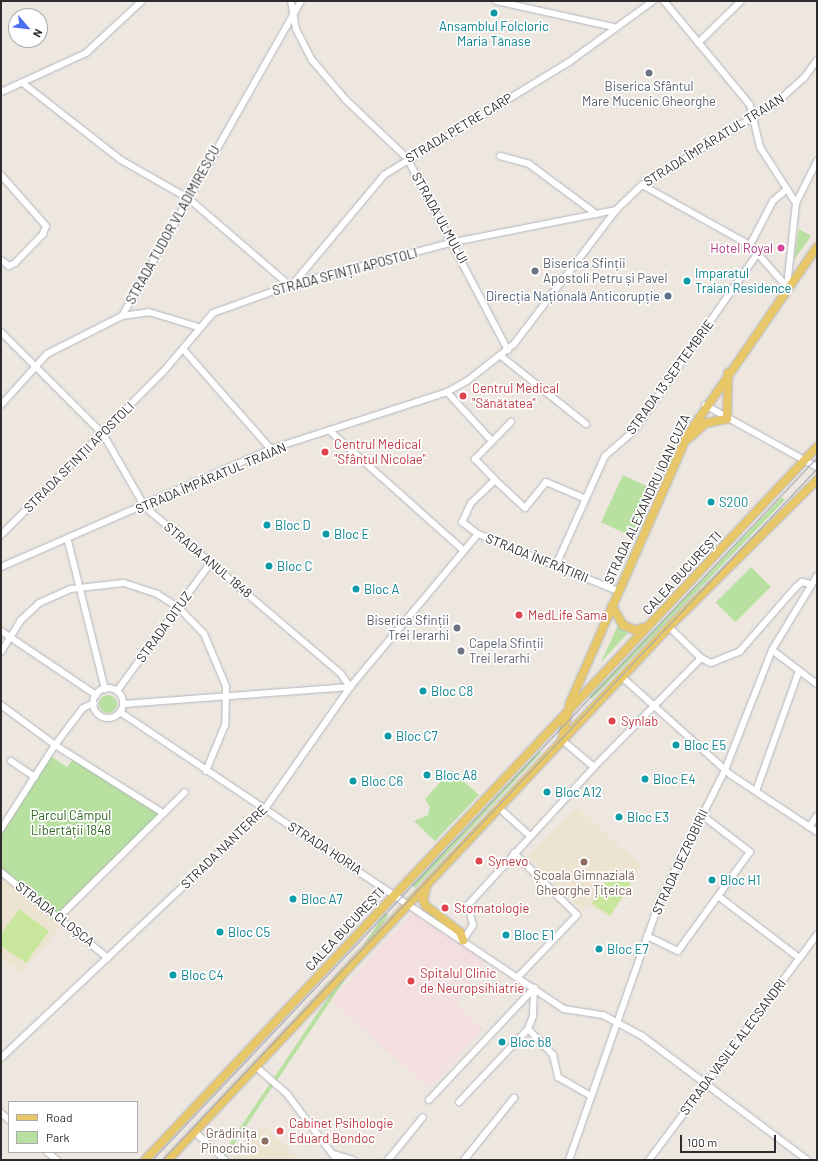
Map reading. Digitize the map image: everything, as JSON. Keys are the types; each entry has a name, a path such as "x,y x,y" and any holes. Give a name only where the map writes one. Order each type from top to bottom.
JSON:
{"main road":[{"name":"STRADA ALEXANDRU IOAN CUZA","path":"564,716 684,443 705,405 787,287 817,247"},
{"path":"684,443 706,423 728,419 728,372"},
{"name":"CALEA BUCUREȘTI","path":"145,1160 394,893 564,716 817,447"},
{"name":"CALEA BUCUREȘTI","path":"168,1160 409,904 498,807 669,627 817,480"},
{"path":"612,606 621,623 630,629 648,625"},
{"path":"584,670 590,676 599,678"},
{"path":"582,697 593,708"},
{"path":"562,740 564,716"},
{"path":"427,884 423,900 426,906 460,932 463,940"}],"street":[{"path":"1,92 24,84 86,53 142,1"},
{"name":"STRADA ULMULUI","path":"291,1 298,36 312,60 346,100 407,158 454,242 508,350"},
{"name":"STRADA TUDOR VLADIMIRESCU","path":"1,405 35,365 47,354 122,316 300,1"},
{"path":"496,1 613,27"},
{"name":"STRADA PETRE CARP","path":"291,285 368,192 407,158 569,62 613,27 653,1"},
{"path":"664,1 750,105 760,147 796,203"},
{"path":"698,43 741,1"},
{"name":"STRADA ÎMPĂRATUL TRAIAN","path":"1,567 68,541 271,449 331,432 447,392 508,350 616,210 642,185 695,150 753,119 793,89 817,60"},
{"path":"24,84 121,160 188,198 291,285"},
{"path":"500,156 529,164 596,214"},
{"path":"787,287 796,203 817,162"},
{"path":"1,175 46,226 43,234 15,263 9,266 1,260"},
{"path":"642,185 750,244 757,254 787,287"},
{"path":"750,244 772,201 787,190"},
{"name":"STRADA SFINȚII APOSTOLI","path":"1,535 103,434 183,349 198,327 213,313 291,285 454,242 616,210"},
{"name":"STRADA 13 SEPTEMBRIE","path":"556,565 586,499 611,450 633,432 757,254"},
{"path":"122,316 149,312 198,327"},
{"name":"STRADA ANUL 1848","path":"1,332 103,434 144,507 211,562 341,674 350,687"},
{"path":"183,349 271,449"},
{"path":"501,356 586,424"},
{"path":"447,392 491,440"},
{"path":"705,405 817,467"},
{"path":"511,422 491,440 475,459 494,480 525,508 546,482 586,499"},
{"path":"331,432 463,550"},
{"name":"STRADA ÎNFRĂȚIRII","path":"494,480 471,503 462,522 478,534 618,591"},
{"name":"STRADA NANTERRE","path":"1,1058 264,810 350,687 463,550 478,534"},
{"path":"68,541 105,689"},
{"name":"STRADA OITUZ","path":"117,692 211,562"},
{"path":"669,627 701,658 711,663 740,651 796,587 802,582 815,581"},
{"name":"STRADA DEZROBIRII","path":"569,1160 646,936 702,815 725,770 772,650 815,581"},
{"path":"1,652 8,637 39,603 80,587 110,583 138,586 179,608 193,620 212,648 228,696 222,736 206,771"},
{"path":"1,631 96,695"},
{"path":"772,650 817,684"},
{"path":"463,940 473,925 468,905 594,767 701,658"},
{"path":"756,791 799,671"},
{"path":"622,677 655,705 725,770 817,832"},
{"path":"123,704 350,687"},
{"path":"105,689 117,692 123,704 120,712 113,717 104,717 96,712 94,703 96,695 105,689"},
{"path":"1,829 55,745 83,708 94,703"},
{"path":"1,705 55,745 163,813"},
{"name":"STRADA HORIA","path":"120,712 264,810 394,893 568,1011 594,1013 616,1020 706,1083 807,1160"},
{"path":"562,740 594,767"},
{"path":"11,761 35,777"},
{"path":"59,917 185,792"},
{"path":"498,807 530,836"},
{"path":"646,936 678,951 750,852 702,815"},
{"path":"1,816 7,820"},
{"path":"809,827 817,816"},
{"path":"514,853 577,915 518,977"},
{"name":"STRADA CLOȘCA","path":"1,872 59,917 108,958"},
{"path":"718,896 799,958"},
{"name":"STRADA VASILE ALECSANDRI","path":"649,1160 817,935"},
{"path":"459,1102 528,1029 533,1016 534,988"},
{"path":"429,1100 534,988"},
{"path":"528,1029 554,1055 558,1078 591,1096"},
{"path":"255,1066 287,1094 336,1157 353,1160"},
{"path":"464,1160 514,1098"},
{"path":"388,1160 423,1117"},
{"path":"194,1131 225,1160"},
{"path":"49,1153 57,1160"}],"shaded area":[{"name":"Școala Gimnazială Gheorghe Țițeica","path":"576,806 641,866 609,918 588,904 583,911 528,858"},
{"path":"1,872 65,922 22,973 1,959"},
{"name":"Spitalul Clinic de Neuropsihiatrie","path":"412,913 485,961 456,1004 483,1029 429,1088 331,1001"},
{"name":"Grădinița Pinocchio","path":"263,1125 297,1157 293,1160 231,1160"}],"green space":[{"path":"799,229 811,236 794,260"},
{"path":"623,475 653,489 631,536 601,522"},
{"path":"782,497 785,500 592,699 589,697"},
{"path":"751,567 771,587 735,622 716,602"},
{"path":"618,625 628,633 601,662"},
{"path":"108,695 114,698 117,704 114,710 108,713 102,710 99,704 102,698"},
{"path":"539,751 541,753 415,888 412,885"},
{"name":"Parcul Câmpul Libertății 1848","path":"49,755 67,767 75,757 163,813 59,917 1,872 1,829"},
{"path":"451,770 479,795 435,841 414,821 428,815 430,807 425,799"},
{"path":"613,872 631,884 610,916 592,904"},
{"path":"19,909 49,931 26,963 1,946 1,934"},
{"path":"385,913 388,915 223,1160 218,1160"}],"tram line":[{"path":"152,1160 817,457"},
{"path":"162,1160 817,468"}],"place":[{"name":"Ansamblul Folcloric Maria Tănase","path":"494,13"},
{"name":"Biserica Sfântul Mare Mucenic Gheorghe","path":"649,73"},
{"name":"Hotel Royal","path":"781,248"},
{"name":"Biserica Sfinții Apostoli Petru și Pavel","path":"535,271"},
{"name":"Imparatul Traian Residence","path":"687,281"},
{"name":"Direcția Națională Anticorupție","path":"668,296"},
{"name":"Centrul Medical \"Sănătatea\"","path":"463,396"},
{"name":"Centrul Medical \"Sfântul Nicolae\"","path":"325,452"},
{"name":"S200","path":"711,502"},
{"name":"Bloc D","path":"267,525"},
{"name":"Bloc E","path":"326,534"},
{"name":"Bloc C","path":"269,566"},
{"name":"Bloc A","path":"356,589"},
{"name":"MedLife Sama","path":"519,615"},
{"name":"Biserica Sfinții Trei Ierarhi","path":"457,628"},
{"name":"Capela Sfinții Trei Ierarhi","path":"461,651"},
{"name":"Bloc C8","path":"423,691"},
{"name":"Synlab","path":"612,721"},
{"name":"Bloc C7","path":"388,736"},
{"name":"Bloc E5","path":"676,745"},
{"name":"Bloc A8","path":"427,775"},
{"name":"Bloc E4","path":"645,779"},
{"name":"Bloc C6","path":"353,781"},
{"name":"Bloc A12","path":"547,792"},
{"name":"Bloc E3","path":"619,817"},
{"name":"Synevo","path":"479,861"},
{"name":"Școala Gimnazială Gheorghe Țițeica","path":"584,862"},
{"name":"Bloc H1","path":"712,880"},
{"name":"Bloc A7","path":"293,899"},
{"name":"Stomatologie","path":"445,908"},
{"name":"Bloc C5","path":"220,932"},
{"name":"Bloc E1","path":"506,935"},
{"name":"Bloc E7","path":"599,949"},
{"name":"Bloc C4","path":"173,975"},
{"name":"Spitalul Clinic de Neuropsihiatrie","path":"411,981"},
{"name":"Bloc b8","path":"502,1042"},
{"name":"Cabinet Psihologie Eduard Bondoc","path":"280,1131"},
{"name":"Grădinița Pinocchio","path":"265,1141"}]}
